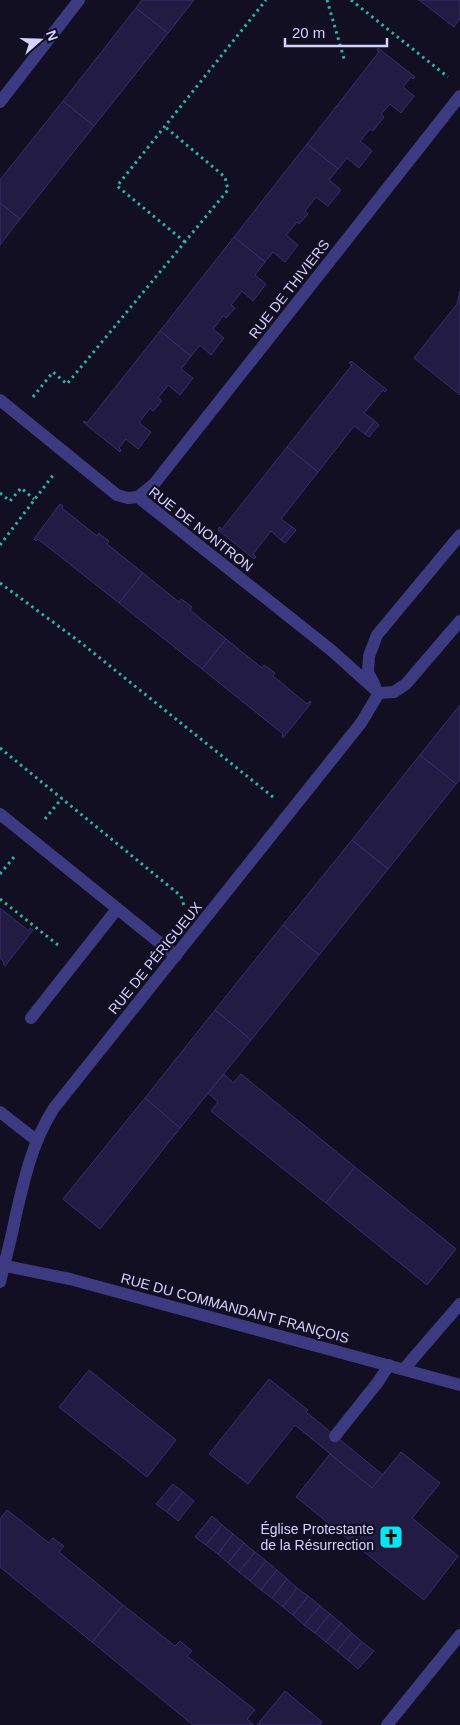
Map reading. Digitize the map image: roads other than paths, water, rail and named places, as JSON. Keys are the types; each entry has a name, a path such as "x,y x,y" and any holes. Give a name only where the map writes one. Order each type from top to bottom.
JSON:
{"street":[{"path":"0,102 80,0"},
{"name":"RUE DE THIVIERS","path":"138,497 154,484 460,96"},
{"name":"RUE DE NONTRON","path":"0,400 117,495 128,498 138,497 331,650 379,693"},
{"path":"460,535 377,635 369,656 368,672 379,693 394,692 406,684 460,622"},
{"name":"RUE DE PÉRIGUEUX","path":"0,1282 2,1266 36,1140 54,1108 361,723 379,693"},
{"path":"0,814 176,956"},
{"path":"31,1018 118,909"},
{"path":"0,1112 36,1140"},
{"name":"RUE DU COMMANDANT FRANÇOIS","path":"2,1266 70,1279 460,1385"},
{"path":"404,1369 460,1304"},
{"path":"336,1436 389,1365"},
{"path":"387,1725 460,1636"}],"place":[{"name":"Église Protestante de la Résurrection","path":"391,1537"}]}
